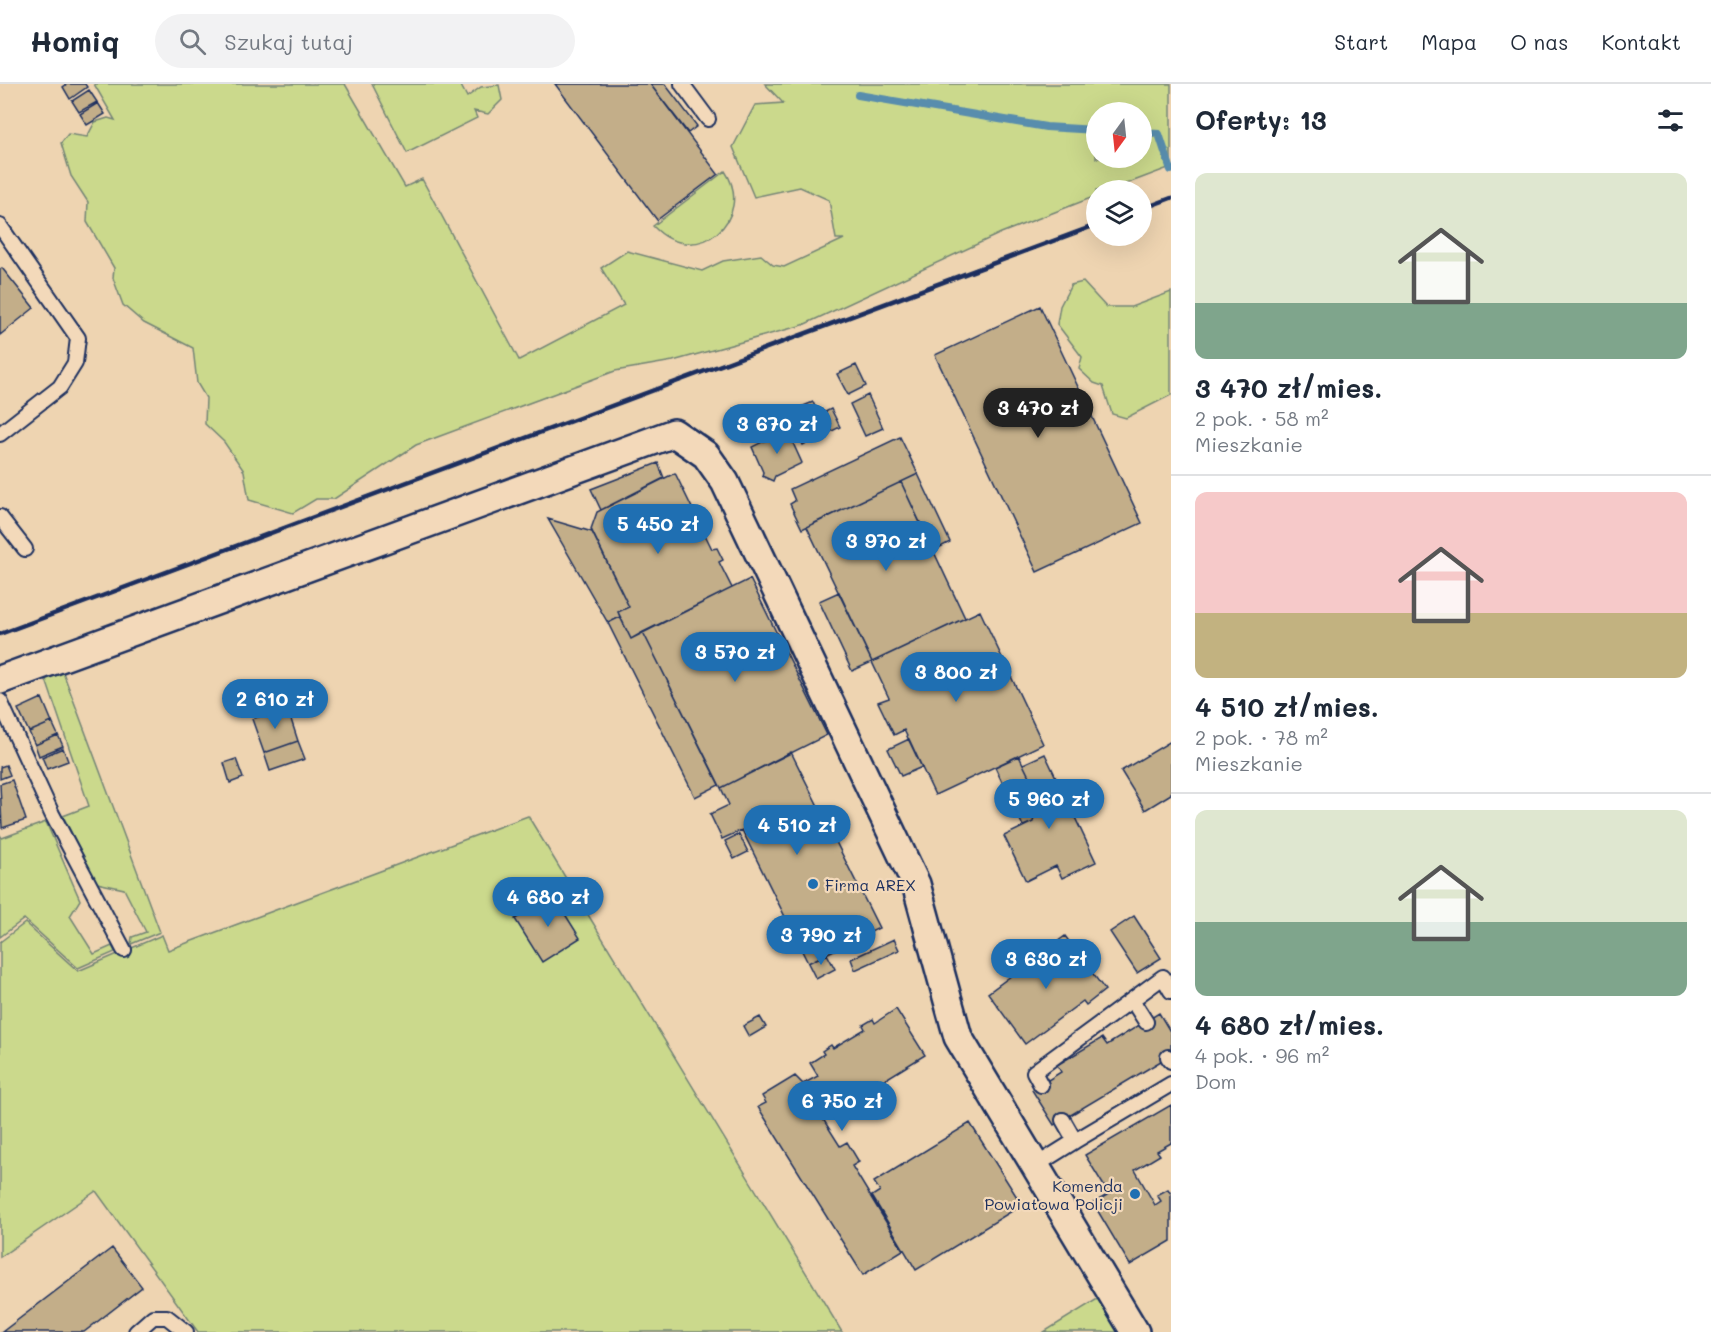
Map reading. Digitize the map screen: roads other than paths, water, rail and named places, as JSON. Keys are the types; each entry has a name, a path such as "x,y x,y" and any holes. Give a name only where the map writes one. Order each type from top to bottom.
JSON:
{"street":[{"path":"0,680 674,433 706,455 725,482 916,884 958,1036 1135,1332"}],"lane":[{"path":"682,84 708,118"},
{"path":"0,226 78,338 75,363 60,387 0,434"},
{"path":"0,517 25,549"},
{"path":"0,701 52,814 124,950"},
{"path":"1041,1085 1034,1072 1163,977 1171,991"},
{"path":"1132,1000 1146,1022"},
{"path":"1035,1166 1171,1084"},
{"path":"1063,1120 1075,1141"},
{"path":"136,1332 153,1317 167,1317 186,1332"}],"waterway":[{"path":"858,95 1046,127 1086,129"},
{"path":"1152,134 1159,134 1171,170"}],"railway":[{"path":"1152,205 1171,198"},
{"path":"0,634 1086,229"}],"place":[{"name":"Firma AREX","path":"813,884"},
{"name":"Komenda Powiatowa Policji","path":"1135,1194"}]}
